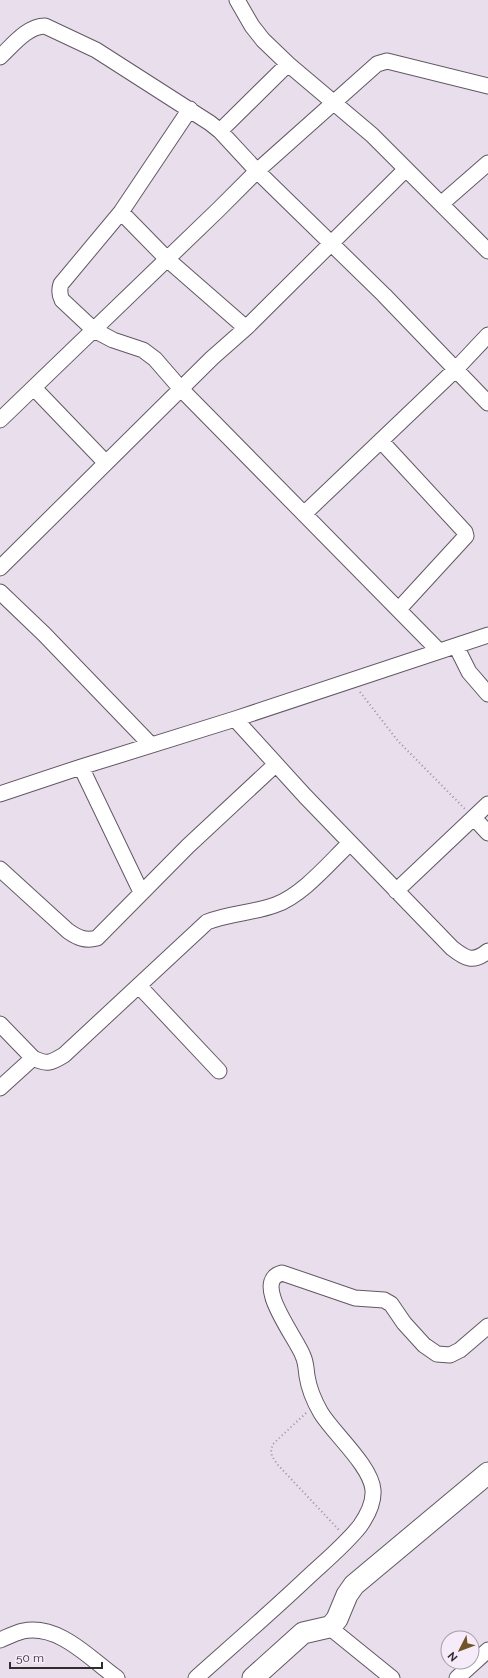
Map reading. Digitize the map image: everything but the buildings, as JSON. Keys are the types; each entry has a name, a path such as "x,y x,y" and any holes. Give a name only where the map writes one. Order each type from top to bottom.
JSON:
{"street":[{"path":"237,0 252,26 263,40 288,64 372,135 488,251"},
{"path":"0,57 31,30 37,26 44,26 96,50 190,109 220,131 257,171 332,243 488,403"},
{"path":"0,420 257,171 372,67 383,61 387,61 488,86"},
{"path":"220,131 288,64"},
{"path":"190,109 121,212 61,284 59,290 62,300 94,330 113,340 143,350 155,359 181,389 439,651"},
{"path":"441,204 488,163"},
{"path":"0,568 181,389 246,328 406,169"},
{"path":"121,212 167,259 246,328"},
{"path":"304,514 455,370 488,335"},
{"path":"34,388 106,463"},
{"path":"381,441 465,532 466,536 399,609"},
{"path":"0,592 44,634 151,745"},
{"path":"0,794 81,766 235,719 488,635"},
{"path":"456,646 469,672 488,694"},
{"path":"235,719 275,765 420,917 462,956 471,959 480,957 488,951"},
{"path":"0,869 68,931 78,938 88,940 97,938 188,846 275,765"},
{"path":"81,766 141,892"},
{"path":"396,891 488,804"},
{"path":"474,818 488,833"},
{"path":"0,1024 33,1058 42,1063 55,1061 64,1055 207,922 218,918 261,910 286,901 301,890 350,843"},
{"path":"139,986 219,1071"},
{"path":"0,1088 33,1058"},
{"path":"196,1678 348,1540 369,1511 373,1500 373,1489 367,1474 358,1459 328,1423 316,1403 309,1385 303,1354 276,1308 271,1283 276,1274 282,1273 355,1298 384,1300 391,1304 404,1323 424,1345 437,1354 450,1355 460,1350 488,1326"},
{"path":"253,1678 303,1633 329,1627 337,1619 347,1595 354,1585 488,1473"},
{"path":"329,1627 392,1678"},
{"path":"0,1640 24,1631 44,1631 56,1634 78,1648 117,1678"},
{"path":"457,1678 485,1659"}],"path":[{"path":"351,680 380,720 398,741 474,818"},
{"path":"316,1403 273,1444 271,1450 272,1456 283,1471 348,1540"}]}
